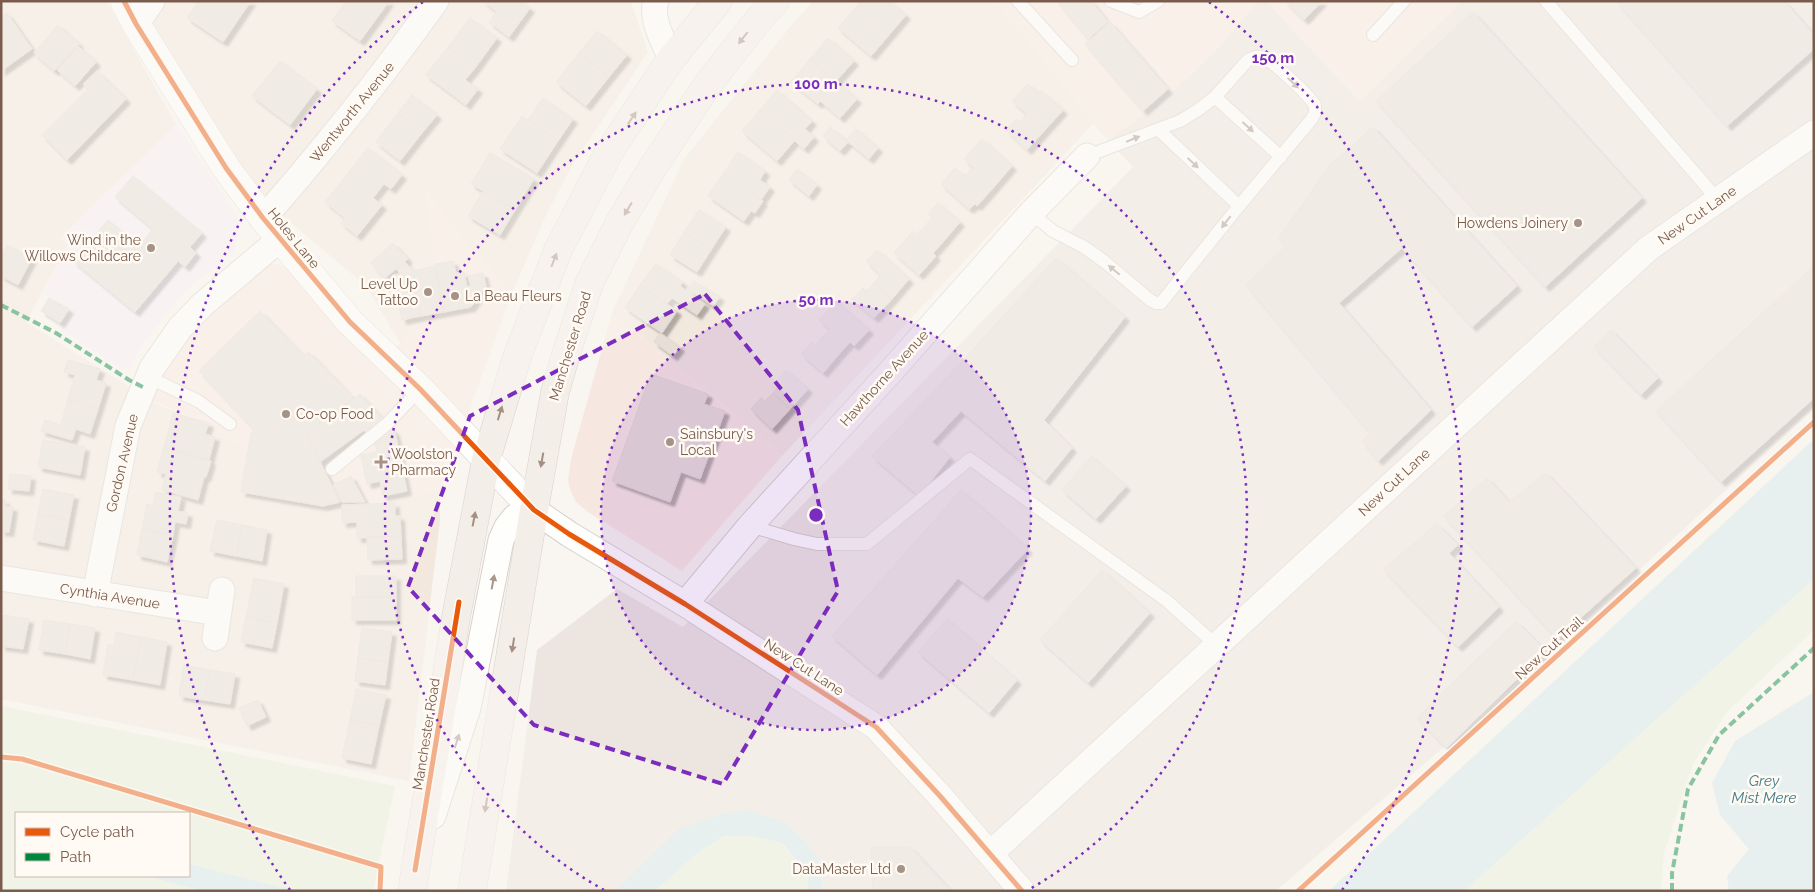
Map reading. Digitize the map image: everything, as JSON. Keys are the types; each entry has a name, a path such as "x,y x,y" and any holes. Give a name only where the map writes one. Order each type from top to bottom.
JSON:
{"main road":[{"name":"Manchester Road","path":"414,881 457,609 486,460 517,357 558,250 609,152 671,59 718,1"},
{"name":"Manchester Road","path":"472,891 555,392 589,284 620,222 653,167 708,84 775,1"}],"street":[{"path":"130,13 152,1"},
{"name":"Wentworth Avenue","path":"271,229 280,201 352,113 436,1"},
{"path":"656,1 654,6 656,22 671,59"},
{"name":"Holes Lane","path":"130,13 226,168 271,229 350,322 420,389 534,510"},
{"name":"New Cut Lane","path":"991,853 1649,248 1814,133"},
{"name":"Hawthorne Avenue","path":"685,604 750,526 893,369 1030,212 1087,156"},
{"name":"Gordon Avenue","path":"95,594 128,426 148,377 162,351 180,328 271,229"},
{"path":"414,881 468,708 501,540 507,526 515,517 523,511 534,510"},
{"name":"New Cut Lane","path":"534,510 569,534 685,604 876,727 991,853 1022,891"},
{"name":"Cynthia Avenue","path":"1,578 95,594 220,602 215,638"}],"lane":[{"path":"1018,1 1072,60"},
{"path":"1111,1 1139,12 1158,1"},
{"path":"1373,35 1404,1"},
{"path":"1546,1 1718,200"},
{"path":"1030,212 1053,231 1094,254 1156,304 1162,303 1239,206 1311,120 1314,113 1314,104 1265,58 1252,58 1215,97 1186,117 1087,156"},
{"path":"1215,97 1281,157"},
{"path":"1158,129 1239,206"},
{"path":"148,377 198,401 230,424"},
{"path":"332,468 387,424 420,389"},
{"path":"750,526 817,544 867,544 970,459 1167,601 1216,645"}],"highlighted area":[{"path":"705,294 798,410 838,591 723,784 534,725 408,587 470,416"}],"shaded area":[{"path":"1,1 106,1 176,124 61,238 68,245 26,322 157,404 204,422 248,451 241,492 340,502 386,503 440,491 440,520 409,781 1,699"},
{"path":"124,1 631,1 648,52 573,164 547,213 512,293 467,243 425,189 435,266 421,316 400,343 366,286 226,168"},
{"path":"813,1 994,1 1094,123 782,456 736,415 612,313 684,159"},
{"path":"994,1 1259,1 1214,52 1170,94 1108,141"},
{"path":"1259,1 1266,1 1360,102 1462,1 1814,1 1814,409 1487,710 1276,891 823,891 819,861 750,811 624,883 615,891 506,891 537,650 617,589 683,627 1133,167 1108,141 1170,94 1214,52"},
{"path":"1266,1 1462,1 1360,103"},
{"name":"Wind in the Willows Childcare","path":"176,124 240,220 235,251 189,288 141,346 130,368 122,369 58,327 69,309 41,293 68,245 60,238"},
{"path":"424,188 467,243 512,293 440,491 386,503 340,502 323,506 241,492 248,451 204,422 151,400 171,359 207,315 264,267 271,264 279,264 288,268 378,367 421,316 413,271 435,266"},
{"path":"612,313 736,415 782,456 682,571 588,512 576,502 570,489 568,480 571,459"}],"green space":[{"path":"1814,579 1814,630 1727,712 1693,764 1664,853 1661,891 1464,891"},
{"path":"1,706 395,786 373,891 1,891"},
{"path":"724,836 753,836 781,843 798,861 808,877 808,891 655,891 697,853"}],"water":[{"path":"1814,439 1814,579 1464,891 1329,891"},
{"name":"Grey Mist Mere","path":"1814,692 1814,891 1729,891 1727,876 1749,849 1720,815 1712,783 1735,741"},
{"path":"750,811 784,822 807,843 819,861 823,891 808,891 808,876 782,843 753,836 724,836 697,853 655,891 615,891 679,829 725,813"},
{"path":"190,864 296,891 203,891 150,877 190,877"}],"building":[{"path":"193,1 251,1 223,42 187,18 197,4"},
{"path":"346,1 369,1 382,11 360,41 332,21"},
{"path":"369,1 389,1 382,11"},
{"path":"483,1 520,1 530,8 509,37 489,22 497,12"},
{"path":"861,1 889,1 906,15 889,35 856,7"},
{"path":"1057,1 1091,1 1108,22 1088,39"},
{"path":"1285,1 1322,1 1304,20"},
{"path":"1616,1 1784,1 1814,35 1814,49 1727,126"},
{"path":"856,7 889,35 871,56 838,28"},
{"path":"1473,12 1642,198 1545,287 1376,101"},
{"path":"7,13 32,49 1,71 1,17"},
{"path":"470,18 497,38 475,68 448,47"},
{"path":"1110,22 1168,89 1143,111 1085,44"},
{"path":"58,25 79,44 54,71 34,53"},
{"path":"597,31 627,55 609,77 579,53"},
{"path":"828,38 854,61 836,81 810,59"},
{"path":"78,46 96,62 75,86 57,70"},
{"path":"448,47 475,68 465,80 478,89 466,105 426,75"},
{"path":"579,53 609,77 586,106 556,82"},
{"path":"810,59 857,99 840,118 820,101 818,104 791,82"},
{"path":"280,61 317,89 290,125 252,96"},
{"path":"97,71 126,99 67,160 42,135 88,89 83,84"},
{"path":"1028,84 1038,93 1041,91 1063,110 1045,130 1012,101"},
{"path":"777,90 812,121 805,129 814,137 804,149 760,110"},
{"path":"412,95 437,115 422,133 398,113"},
{"path":"543,98 573,119 558,141 528,120"},
{"path":"760,110 795,140 777,161 742,131"},
{"path":"398,113 422,133 400,161 376,142"},
{"path":"1027,114 1045,130 1027,150 1006,130 1016,119 1020,122"},
{"path":"522,116 558,141 537,173 500,149"},
{"path":"830,127 848,142 840,151 823,136"},
{"path":"1373,127 1517,286 1472,327 1402,248 1339,303 1431,410 1378,461 1362,441 1370,433 1246,285 1285,247 1279,238 1329,166"},
{"path":"856,129 878,148 869,159 846,140"},
{"path":"982,139 1012,166 994,187 964,159"},
{"path":"368,148 402,175 391,189 384,184 373,198 382,205 357,236 341,223 345,218 325,202"},
{"path":"738,152 765,171 760,180 770,187 761,200 723,174"},
{"path":"490,153 534,179 515,210 471,184"},
{"path":"973,167 994,187 977,206 975,204 969,209 941,184 955,168 965,176"},
{"path":"797,169 817,185 809,196 789,180"},
{"path":"723,174 763,201 755,213 751,211 744,221 708,196"},
{"path":"133,176 202,233 190,247 196,253 185,267 178,261 135,312 73,261 108,220 139,246 153,229 115,197"},
{"path":"483,191 515,210 500,235 468,216"},
{"path":"938,203 960,222 943,242 925,226 932,218 928,214"},
{"path":"699,210 726,227 711,250 684,232"},
{"path":"925,226 943,242 933,253 936,256 919,275 894,253 913,231 917,235"},
{"path":"684,232 711,250 697,272 670,255"},
{"path":"393,243 408,259 385,278 371,263"},
{"path":"7,245 32,258 18,285 1,276 1,257"},
{"path":"877,250 909,279 892,299 874,283 881,275 866,261"},
{"path":"1056,258 1125,317 1044,420 1072,448 1045,481 961,411 932,442 950,457 919,496 872,456 967,356"},
{"name":"La Beau Fleurs","path":"453,261 456,273 464,272 471,307 444,312 435,264"},
{"path":"405,262 413,271 421,316 402,320 393,275 400,274 397,269"},
{"path":"656,264 683,282 680,286 705,304 697,315 672,298 667,304 640,285"},
{"name":"Level Up Tattoo","path":"435,266 444,312 421,316 413,271"},
{"path":"1814,266 1814,398 1721,482 1656,411"},
{"path":"483,273 486,286 471,307 467,286 471,286 468,276"},
{"path":"694,281 720,297 713,306 688,289"},
{"path":"874,283 892,299 874,318 852,299 863,288 867,291"},
{"path":"640,285 677,311 662,333 625,308"},
{"path":"49,298 69,309 60,323 41,311"},
{"path":"836,301 869,330 854,346 850,342 840,353 822,337 830,329 819,320"},
{"name":"Co-op Food","path":"260,311 304,356 309,352 353,398 306,433 340,502 323,506 241,492 251,433 255,430 199,371"},
{"path":"1611,330 1658,378 1641,395 1594,347"},
{"path":"660,333 680,347 673,356 654,342"},
{"path":"822,337 840,353 823,373 801,354 812,342 815,346"},
{"path":"68,360 100,369 96,380 106,383 98,409 68,400 75,375 64,372"},
{"path":"786,370 808,389 790,409 773,393 780,385 776,382"},
{"name":"Sainsbury's Local","path":"651,374 708,394 704,404 725,411 700,479 681,472 670,502 612,481"},
{"path":"773,393 790,409 772,429 751,409 761,398 765,401"},
{"path":"360,394 395,432 375,443 364,430 320,462 306,433"},
{"path":"68,400 98,409 90,434 76,429 72,440 41,431 45,420 61,425"},
{"path":"173,413 209,423 205,434 215,437 209,460 164,448"},
{"name":"Woolston Pharmacy","path":"395,432 407,491 383,496 380,481 367,484 361,455 377,452 375,443"},
{"path":"43,440 85,447 80,475 38,467"},
{"path":"164,448 211,461 206,477 204,477 198,500 162,490 166,474 157,472"},
{"path":"1091,456 1126,486 1096,519 1062,490"},
{"path":"1546,473 1636,568 1557,639 1444,516 1487,478 1509,502"},
{"path":"10,474 31,476 29,491 8,489"},
{"path":"351,476 365,502 342,502 333,485"},
{"path":"43,489 74,495 69,520 38,514"},
{"path":"961,490 1028,549 983,597 958,578 877,675 832,636"},
{"path":"156,492 181,497 178,511 188,513 186,524 175,522 173,535 142,529 147,504 153,506"},
{"path":"1,500 5,500 4,506 13,507 9,532 1,531"},
{"path":"395,503 395,516 400,516 401,536 357,538 357,522 342,523 342,505"},
{"path":"38,514 69,520 64,546 33,540"},
{"path":"217,520 242,525 236,556 210,551"},
{"path":"1437,524 1458,545 1449,553 1499,607 1458,647 1383,569"},
{"path":"242,525 267,530 262,561 236,556"},
{"path":"142,529 173,535 167,562 137,555"},
{"path":"401,536 402,559 368,560 367,537"},
{"path":"1102,570 1150,613 1088,683 1040,640"},
{"path":"356,576 396,576 396,597 356,597"},
{"path":"254,578 284,584 277,623 246,617"},
{"path":"352,597 396,597 396,620 352,620"},
{"path":"3,615 29,619 23,649 1,646"},
{"path":"246,617 277,623 272,648 241,642"},
{"path":"947,619 1017,680 989,713 918,652"},
{"path":"44,620 70,624 65,654 39,650"},
{"path":"1516,621 1546,651 1446,748 1417,718"},
{"path":"70,624 95,628 90,659 65,654"},
{"path":"362,628 392,632 388,662 358,658"},
{"path":"116,632 141,637 133,680 103,675 108,645 114,646"},
{"path":"141,637 167,642 160,685 133,680"},
{"path":"358,658 388,662 385,685 355,681"},
{"path":"184,665 210,670 204,700 179,696"},
{"path":"210,670 235,674 230,704 204,700"},
{"path":"356,689 386,695 379,726 350,720"},
{"path":"258,700 266,717 247,726 239,708"},
{"path":"350,720 379,726 371,764 342,758"},
{"name":"DataMaster Ltd","path":"871,847 910,847 951,891 873,891"}],"marked path":[{"path":"1,305 56,333 143,387"},
{"path":"1672,891 1672,873 1688,789 1719,735 1814,648"}],"cycle path":[{"path":"124,1 136,24 226,168 263,218 350,322 420,389 534,510 569,534 685,604 876,727 940,796 1022,891"},
{"name":"New Cut Trail","path":"1298,891 1814,422"},
{"path":"415,870 459,602"},
{"path":"1,757 22,759 381,867 380,891"}],"place":[{"name":"Howdens Joinery","path":"1578,223"},
{"name":"Wind in the Willows Childcare","path":"151,248"},
{"name":"Level Up Tattoo","path":"428,292"},
{"name":"La Beau Fleurs","path":"455,296"},
{"name":"Co-op Food","path":"286,414"},
{"name":"Sainsbury's Local","path":"670,442"},
{"name":"Woolston Pharmacy","path":"381,462"},
{"name":"DataMaster Ltd","path":"901,869"}]}
